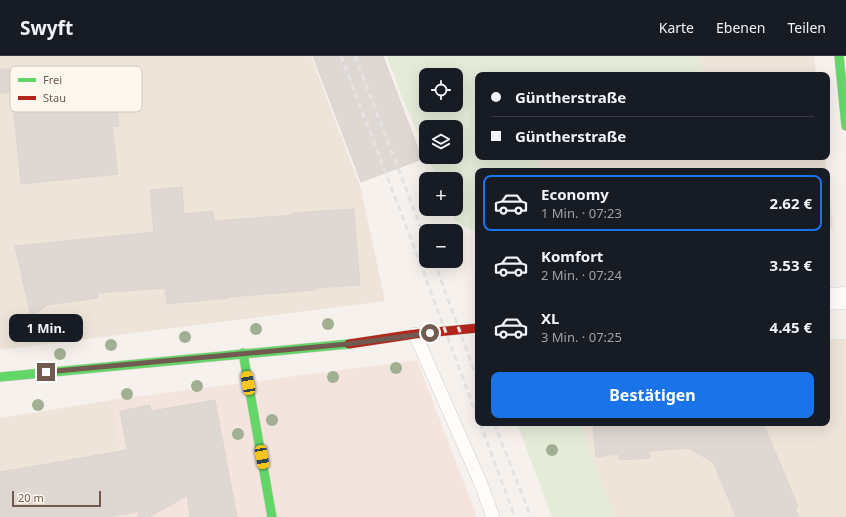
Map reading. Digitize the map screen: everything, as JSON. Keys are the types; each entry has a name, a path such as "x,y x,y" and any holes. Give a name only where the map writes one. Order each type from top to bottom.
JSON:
{"street":[{"path":"839,56 846,126"},
{"path":"830,299 846,298"},
{"path":"0,377 348,344 415,334 475,328"},
{"path":"243,353 272,517"}],"lane":[{"path":"415,334 481,484 493,517"}],"shaded area":[{"path":"0,56 311,56 361,189 385,301 0,350"},
{"path":"700,56 814,56 816,72 702,72"},
{"path":"539,160 825,160 827,168 540,168"},
{"path":"830,200 833,225 830,230"},
{"path":"830,339 846,339 846,517 615,517 581,426 830,426"},
{"path":"417,360 477,517 132,517 112,400"},
{"path":"112,400 132,517 0,517 0,418"}],"green space":[{"path":"387,56 700,56 702,72 475,72 475,160 539,160 540,168 475,168 475,231 455,221 453,216 463,216 463,172 434,172 431,164 463,164 463,120 419,120 419,137"},
{"path":"518,426 581,426 615,517 552,517"}],"building":[{"path":"313,56 383,56 419,151 419,160 361,182"},
{"path":"0,69 10,69 10,93 0,93"},
{"path":"14,112 118,112 119,126 112,127 118,174 21,184"},
{"path":"182,187 184,214 213,211 214,221 293,215 292,213 354,209 360,285 316,288 316,290 167,304 165,288 98,293 98,298 47,305 31,317 15,246 154,232 150,190"},
{"path":"215,400 237,517 190,517 187,496 149,517 139,517 138,512 108,517 0,517 0,472 127,450 120,411 150,405 151,411"},
{"path":"593,426 764,426 798,506 795,508 799,517 736,517 713,462 688,448 650,451 650,458 619,460 619,454 596,457"}],"railway":[{"path":"341,56 475,411"},
{"path":"355,56 419,224"},
{"path":"437,268 475,373"},
{"path":"481,426 515,517"},
{"path":"495,426 531,517"}],"traffic: fast":[{"path":"839,56 846,126"},
{"path":"0,377 349,344"},
{"path":"243,353 272,517"}],"traffic: jam":[{"path":"349,344 415,334 475,328"}],"route":[{"path":"46,372 348,344 430,333"}]}
